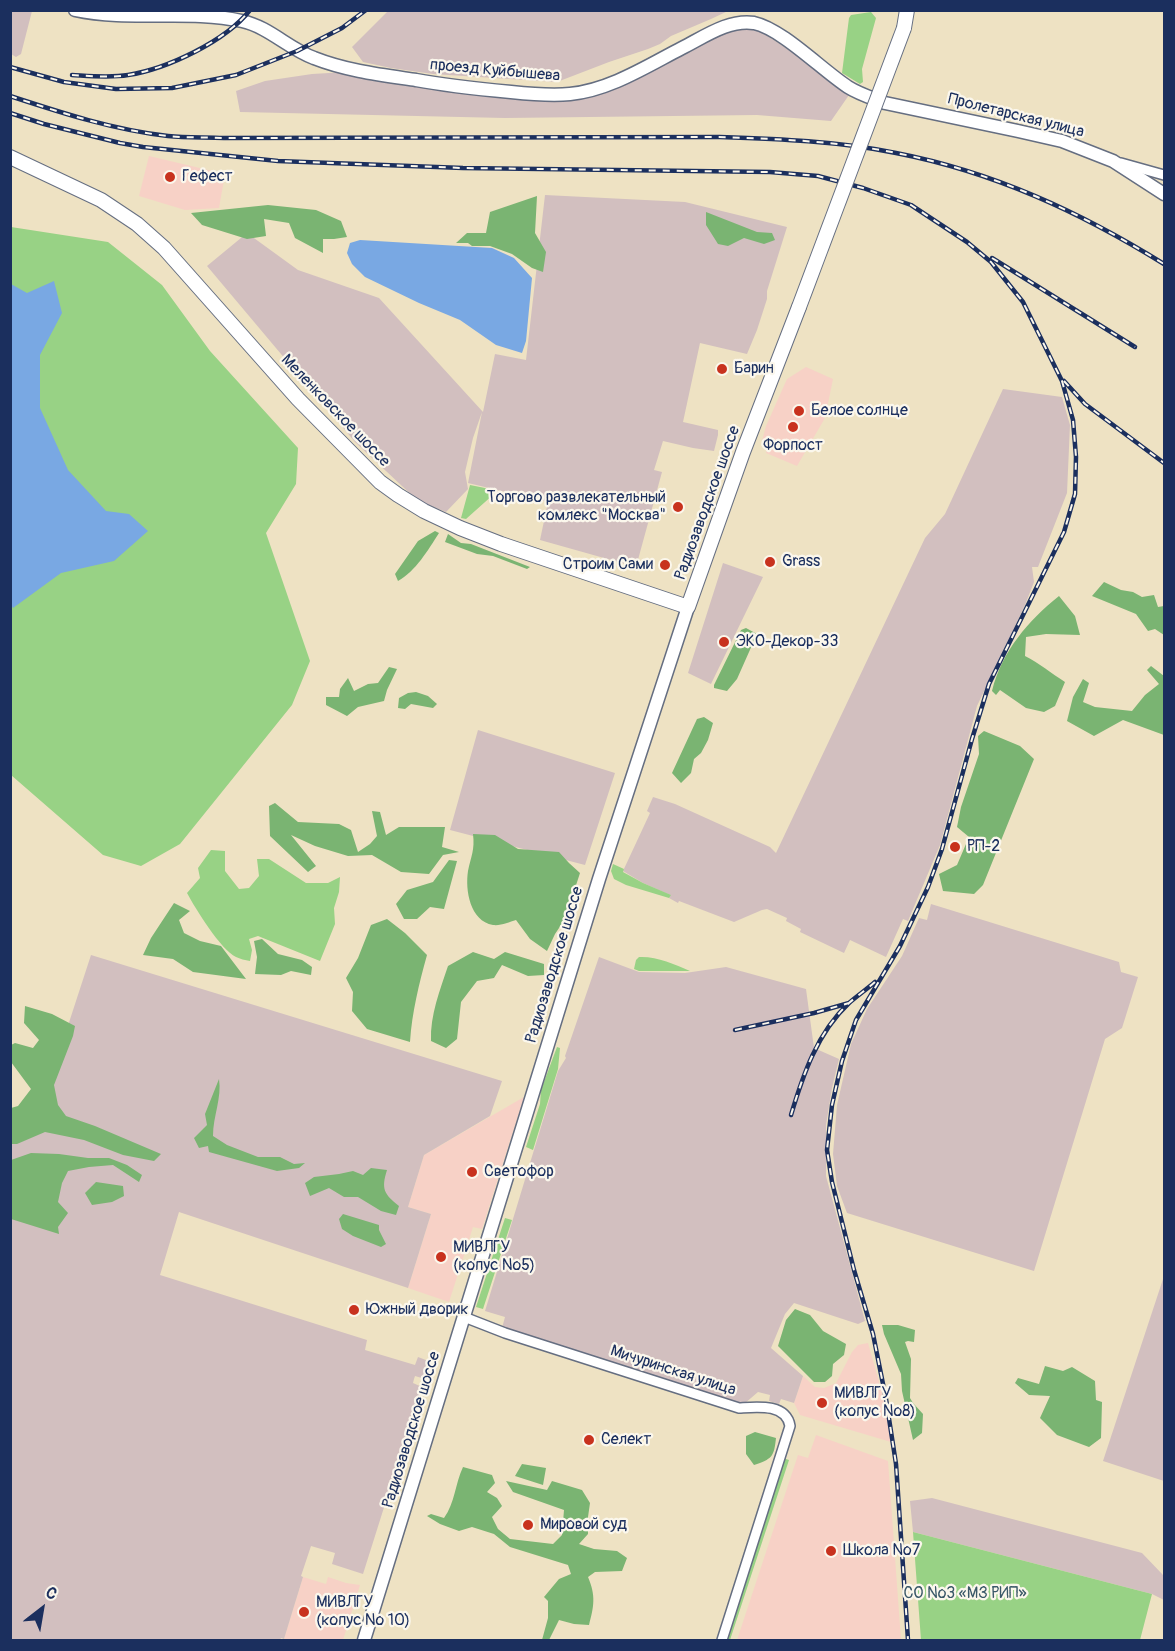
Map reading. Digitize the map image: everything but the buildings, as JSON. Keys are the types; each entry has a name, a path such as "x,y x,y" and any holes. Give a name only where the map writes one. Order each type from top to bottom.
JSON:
{"main road":[{"name":"Радиозаводское шоссе","path":"688,607 904,28 907,10"},
{"name":"Меленковское шоссе","path":"10,156 101,200 137,224 164,248 298,399 380,482 398,495 459,528 688,607"}],"street":[{"name":"проезд Куйбышева","path":"75,10 147,17 216,17 242,21 266,30 297,51 337,66 472,89 540,95 570,94 596,88 625,77 722,28 744,22 766,27 848,87 885,103"},
{"name":"Пролетарская улица","path":"885,103 1062,141 1113,161 1164,194"},
{"path":"1113,161 1164,175"},
{"name":"Радиозаводское шоссе","path":"364,1641 606,858 688,607"},
{"name":"Мичуринская улица","path":"464,1317 487,1324 505,1333 739,1408 767,1407 782,1412 789,1419 790,1426 722,1641"}],"shaded area":[{"path":"10,11 32,11 21,54 16,57 11,54"},
{"path":"388,11 728,11 671,36 648,49 557,82 433,74 363,62 352,47"},
{"path":"740,27 760,31 849,95 831,121 757,115 505,118 240,112 236,91 265,81 346,72 441,90 493,97 566,98"},
{"path":"149,156 225,174 219,208 185,210 139,196"},
{"path":"545,195 685,202 787,227 767,291 767,299 747,354 700,343 683,422 718,430 714,451 663,441 654,470 662,472 636,567 540,540 548,502 468,483 482,412 465,472 468,489 446,512 418,501 355,442 207,266 247,233 298,270 379,298 483,412 495,354 526,360"},
{"path":"806,367 833,379 825,418 797,466 766,453 768,447 762,441 766,426 787,379"},
{"path":"1003,389 1062,397 1070,425 1067,493 1038,567 1032,567 1034,582 1025,605 977,706 940,845 908,921 903,919 886,957 850,940 844,953 800,932 801,929 786,921 787,918 767,909 734,922 679,901 678,903 669,898 670,895 623,871 650,813 647,811 653,797 675,804 770,847 776,853 925,538 945,514"},
{"path":"723,563 763,577 711,684 688,673"},
{"path":"478,730 615,773 585,865 450,830"},
{"path":"931,904 1119,962 1121,972 1138,977 1122,1028 1105,1039 1034,1271 847,1213 837,1186 833,1154 837,1105 851,1044 867,1009 902,956 919,918 927,920"},
{"path":"91,955 502,1081 490,1116 424,1155 408,1207 431,1214 408,1288 179,1212 160,1275 367,1340 365,1350 415,1365 418,1357 431,1362 425,1379 415,1376 414,1379 413,1383 422,1387 363,1574 332,1564 335,1553 311,1546 284,1639 11,1640 10,1130 32,1136"},
{"path":"599,957 639,972 685,973 726,967 806,989 814,1048 839,1059 826,1125 826,1176 865,1321 858,1324 794,1303 785,1314 771,1348 803,1376 794,1403 781,1399 779,1404 769,1401 770,1395 758,1392 744,1404 502,1328 505,1317 485,1311 558,1071 566,1058"},
{"path":"524,1097 482,1229 473,1227 449,1302 408,1288 431,1214 408,1207 424,1155"},
{"path":"1164,1276 1164,1481 1103,1461"},
{"path":"868,1343 883,1396 891,1442 800,1415 794,1403 803,1376 815,1387 824,1388 836,1383 852,1352 858,1345"},
{"name":"Школа №7","path":"816,1435 888,1461 901,1640 737,1640 798,1455 808,1458"},
{"path":"932,1498 1142,1553 1164,1576 1164,1600 1152,1594 913,1532 910,1501"},
{"path":"303,1577 326,1584 328,1577 360,1585 343,1640 284,1639"}],"green space":[{"path":"871,12 876,18 862,69 863,82 860,84 842,73 849,18 851,15"},
{"path":"537,196 535,233 546,252 543,272 532,268 512,254 490,246 456,243 467,233 486,233 490,212"},
{"path":"268,205 316,210 341,221 347,237 323,239 323,253 295,238 289,223 264,219 266,236 247,239 202,225 191,213"},
{"path":"706,212 757,232 772,233 775,240 764,244 744,238 728,246 718,244 706,225"},
{"path":"11,227 108,242 162,285 210,351 298,448 296,484 266,533 310,661 292,705 180,844 141,866 103,855 11,775"},
{"path":"470,485 495,490 494,494 466,519 461,518"},
{"path":"435,531 439,533 421,560 398,581 395,574 418,541"},
{"path":"448,534 461,543 471,544 530,567 527,569 445,542"},
{"path":"1104,582 1142,597 1154,595 1158,607 1164,606 1164,635 1155,629 1148,631 1136,614 1092,596"},
{"path":"1059,596 1075,616 1080,635 1046,634 1026,637 1025,656 1065,682 1055,706 1044,712 1026,708 1000,690 996,695 992,691 996,676 1009,650 1027,626"},
{"path":"746,628 757,634 737,679 727,691 714,688 741,630"},
{"path":"1151,666 1164,676 1164,735 1123,720 1094,736 1067,721 1073,697 1083,679 1089,683 1083,702 1095,707 1132,711 1145,695 1159,684 1147,670"},
{"path":"389,667 397,669 384,701 358,707 347,716 326,705 326,697 339,697 340,689 348,678 354,691 368,684 378,683"},
{"path":"416,692 428,696 437,704 433,708 411,704 405,709 398,708 399,698"},
{"path":"704,717 713,723 708,740 701,753 694,759 691,773 681,783 672,773 697,719"},
{"path":"984,731 1020,746 1034,759 983,885 974,894 943,891 939,874 957,865 969,837 957,827 961,807 979,754 978,736"},
{"path":"275,803 298,822 339,824 351,830 358,852 377,836 372,811 380,812 386,835 399,827 445,827 442,847 459,852 443,855 429,874 401,872 372,855 348,856 315,846 291,835 316,866 308,872 270,836 269,806"},
{"path":"473,834 495,835 518,849 559,852 580,873 565,919 547,951 530,939 516,920 493,925 479,918 474,911 467,887"},
{"path":"211,850 225,851 225,871 239,889 249,888 259,876 257,859 269,859 306,883 328,883 340,877 339,892 334,908 335,924 320,961 258,936 249,939 252,950 250,961 236,957 223,946 187,893 200,878 198,868"},
{"path":"449,860 457,861 444,909 430,907 417,919 404,919 396,904 407,890 433,882"},
{"path":"613,864 643,883 671,895 669,898 614,879 611,871"},
{"path":"174,903 190,911 179,920 184,933 200,941 221,946 246,979 193,972 173,959 143,955 151,938"},
{"path":"387,919 427,955 416,998 410,1042 367,1029 352,1011 353,992 346,978 358,958 371,925"},
{"path":"262,939 278,954 302,960 312,967 311,975 291,971 281,975 255,974 257,957 254,941"},
{"path":"473,952 494,959 505,952 544,964 544,975 528,976 502,965 494,978 477,981 461,1002 457,1039 446,1048 431,1041 436,1003 448,966"},
{"path":"639,957 658,959 690,971 639,971 634,969"},
{"path":"25,1006 52,1014 75,1026 54,1085 58,1105 66,1116 161,1154 154,1161 123,1155 84,1140 45,1132 17,1144 11,1144 11,1108 18,1106 31,1089 11,1062 11,1045 15,1043 33,1048 39,1040 24,1023"},
{"path":"557,1047 560,1048 558,1069 533,1150 526,1147 540,1104 541,1090"},
{"path":"219,1079 213,1136 227,1145 258,1157 280,1157 294,1164 305,1163 299,1168 277,1171 209,1152 208,1146 199,1148 194,1138 207,1125 205,1114"},
{"path":"31,1153 109,1158 127,1165 142,1175 139,1182 113,1165 68,1171 62,1183 58,1202 68,1213 58,1227 59,1234 11,1219 11,1160"},
{"path":"371,1168 387,1170 384,1187 390,1198 399,1206 396,1215 381,1211 358,1197 344,1197 329,1188 310,1196 305,1183 314,1177 353,1171 363,1175"},
{"path":"96,1182 123,1186 124,1196 112,1202 92,1205 85,1193"},
{"path":"343,1214 379,1225 386,1244 381,1247 342,1229 339,1219"},
{"path":"505,1218 512,1220 483,1309 476,1307"},
{"path":"795,1309 810,1315 823,1331 846,1344 844,1355 833,1364 832,1376 825,1382 814,1382 778,1346 786,1320"},
{"path":"882,1325 898,1325 915,1330 914,1342 905,1342 911,1359 910,1398 923,1414 922,1433 913,1440 902,1391 901,1374"},
{"path":"1045,1366 1063,1371 1072,1367 1095,1381 1096,1400 1102,1402 1101,1438 1089,1447 1057,1435 1040,1418 1050,1396 1029,1395 1015,1383 1018,1378 1039,1384"},
{"path":"755,1432 776,1438 771,1456 754,1465 746,1454 746,1436"},
{"path":"783,1458 789,1460 730,1640 724,1640"},
{"path":"522,1464 546,1468 543,1485 515,1476"},
{"path":"463,1467 492,1475 495,1483 487,1492 497,1498 502,1506 492,1517 498,1529 510,1539 553,1544 562,1535 564,1510 513,1492 506,1481 547,1490 552,1481 582,1490 590,1503 588,1534 579,1544 594,1549 617,1551 627,1558 622,1571 595,1572 588,1577 593,1601 589,1625 559,1620 549,1640 542,1640 548,1618 548,1601 544,1597 559,1579 571,1574 568,1565 510,1547 494,1534 472,1527 459,1531 427,1516 431,1514 444,1518"},
{"name":"СО №3 «МЗ РИП»","path":"913,1532 1152,1594 1140,1640 921,1640"}],"water":[{"path":"360,240 492,248 514,258 532,278 526,341 522,353 496,345 460,320 365,277 352,264 347,253 350,243"},
{"path":"54,281 62,313 40,355 40,408 68,470 106,511 129,514 148,531 114,561 61,573 13,608 10,603 11,284 27,293"}],"railway":[{"path":"72,75 121,76 160,67 211,43 250,10"},
{"path":"10,67 64,82 116,89 172,88 236,75 297,51 342,28 366,10"},
{"path":"10,96 108,125 175,137 719,137 852,146 932,161 1002,183 1068,211 1164,264"},
{"path":"10,113 120,143 278,161 463,168 770,172 818,176 863,188 911,205 967,242 991,262 1023,302 1062,381 1073,420 1076,457 1075,494 1064,532 989,684 942,849 928,887 900,946 856,1020 842,1061 832,1105 827,1150 832,1182 873,1334 886,1399 896,1464 908,1640"},
{"path":"992,258 1135,347"},
{"path":"1064,381 1085,404 1164,463"},
{"path":"791,1115 806,1070 828,1028 849,1003 875,982"},
{"path":"735,1030 849,1003"}],"place":[{"name":"Гефест","path":"170,177"},
{"name":"Барин","path":"722,369"},
{"name":"Белое солнце","path":"799,411"},
{"name":"Форпост","path":"793,427"},
{"name":"Торгово развлекательный комлекс \"Москва\"","path":"678,507"},
{"name":"Grass","path":"770,562"},
{"name":"Строим Сами","path":"665,565"},
{"name":"ЭКО-Декор-33","path":"724,642"},
{"name":"РП-2","path":"955,847"},
{"name":"Светофор","path":"472,1172"},
{"name":"МИВЛГУ (копус №5)","path":"441,1257"},
{"name":"Южный дворик","path":"354,1310"},
{"name":"МИВЛГУ (копус №8)","path":"822,1403"},
{"name":"Селект","path":"589,1440"},
{"name":"Мировой суд","path":"528,1525"},
{"name":"Школа №7","path":"831,1551"},
{"name":"МИВЛГУ (копус № 10)","path":"304,1612"}]}
